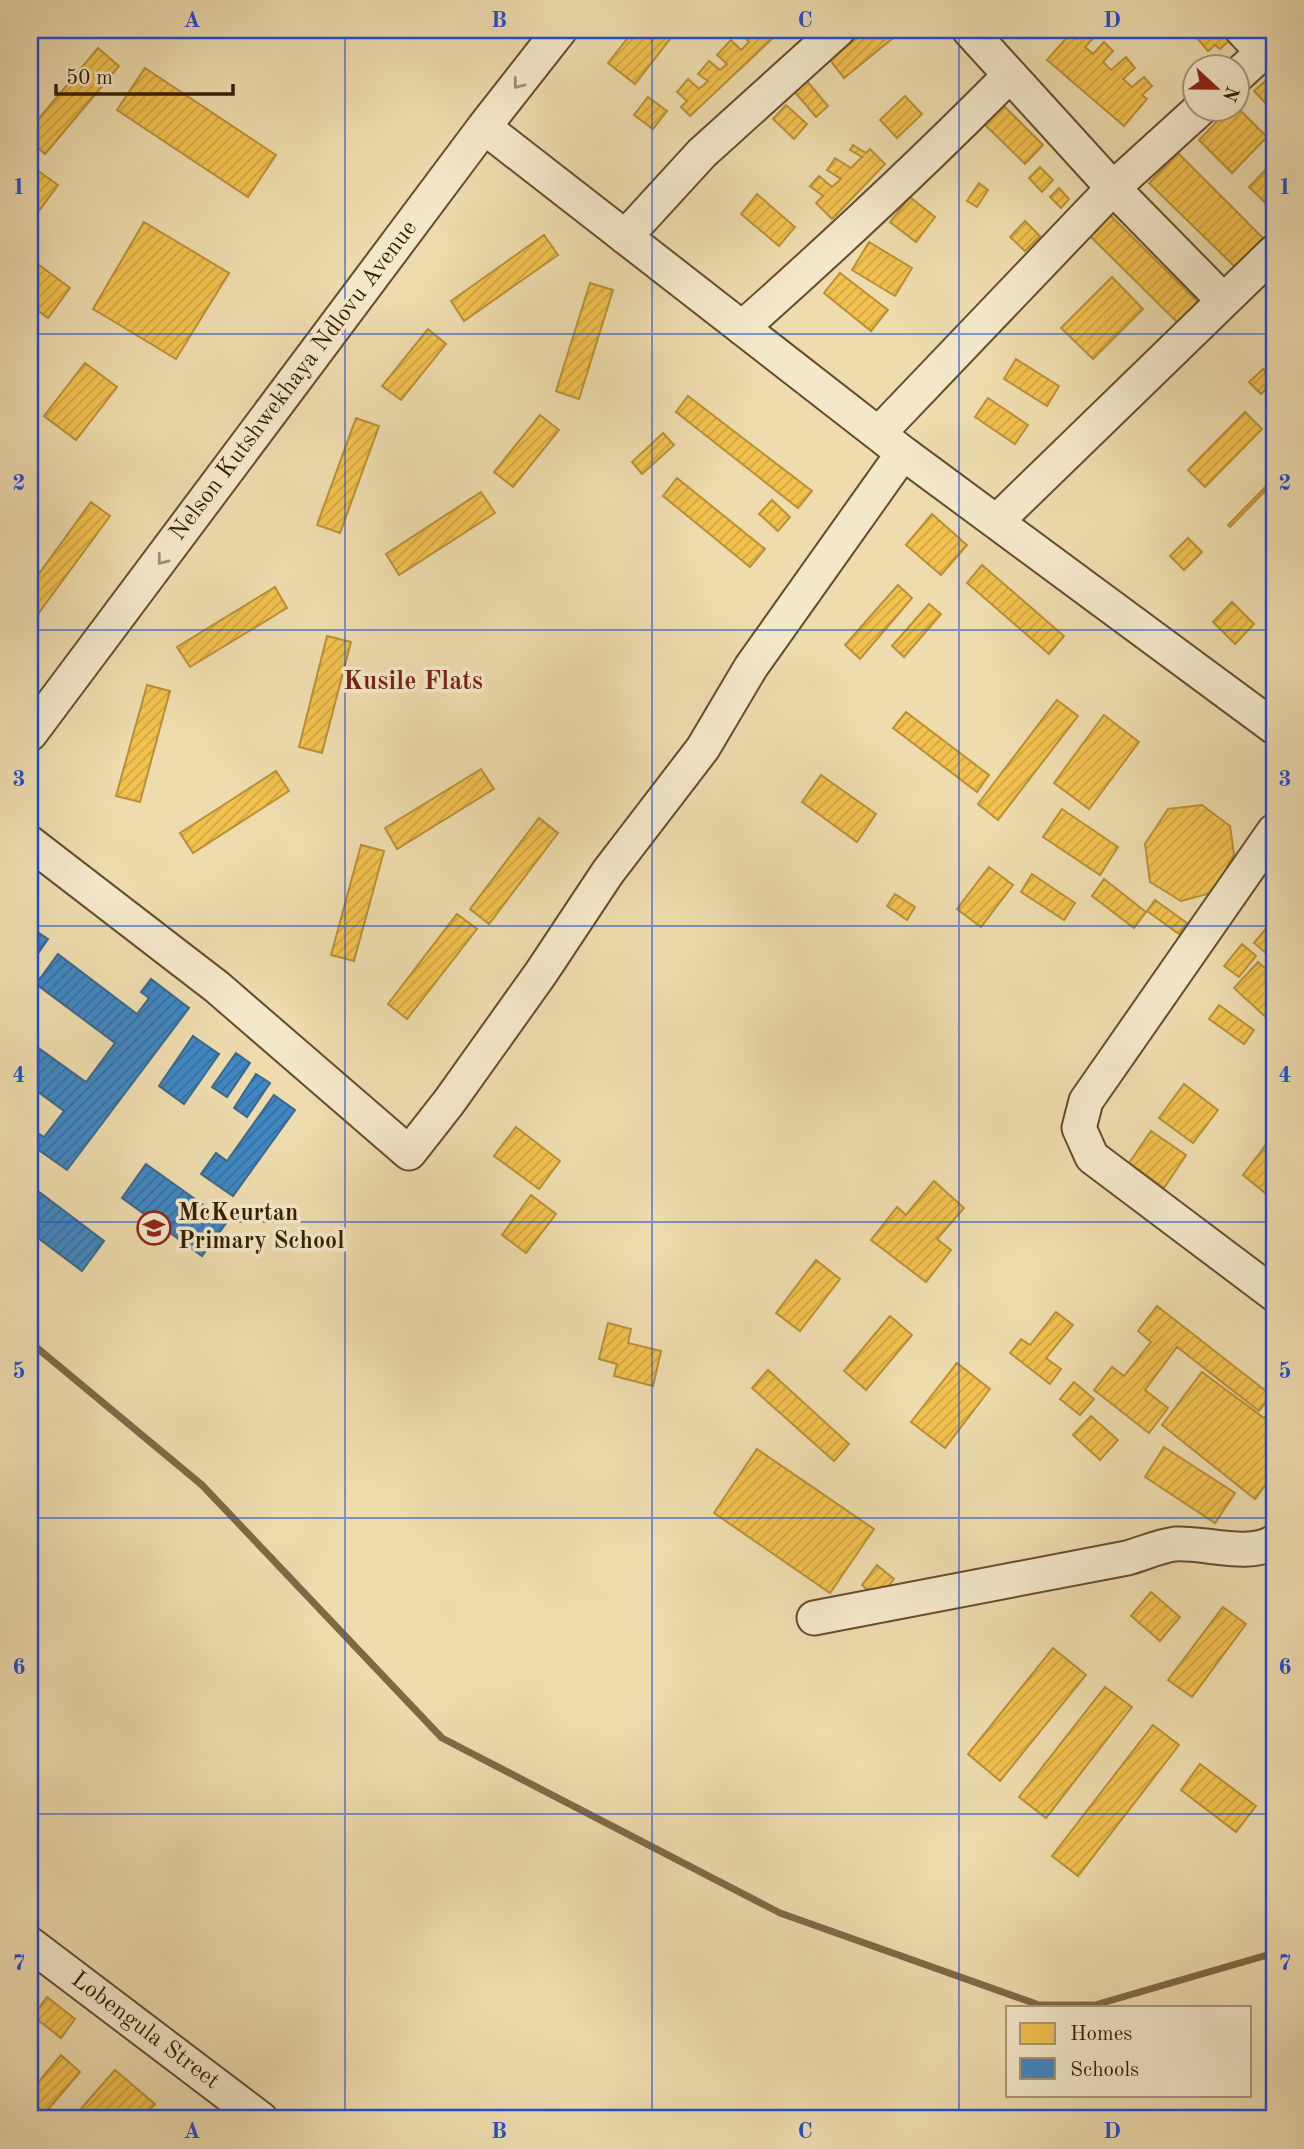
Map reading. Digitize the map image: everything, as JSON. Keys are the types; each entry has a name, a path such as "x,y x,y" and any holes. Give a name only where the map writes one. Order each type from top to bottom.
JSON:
{"street":[{"name":"Nelson Kutshwekhaya Ndlovu Avenue","path":"30,734 484,127 560,30"},
{"path":"625,237 702,153 838,30"},
{"path":"969,30 1113,188 1223,300"},
{"path":"742,328 917,167 1010,75"},
{"path":"30,844 217,987 409,1153 541,973 608,872 703,748 891,443 1113,188 1186,122"},
{"path":"484,127 891,443 1274,727"},
{"path":"997,521 1274,252"},
{"path":"1274,831 1086,1101 1079,1128 1091,1157 1274,1294"},
{"path":"814,1618 1127,1558 1175,1544 1231,1549 1269,1546 1274,1542"},
{"name":"Lobengula Street","path":"30,1944 261,2119"}],"building: Homes":[{"path":"634,30 677,30 635,84 608,63"},
{"path":"737,30 768,30 774,37 690,116 681,107 687,101 677,92 688,79 699,89 708,81 698,74 709,61 720,70 727,64 717,55 731,40 741,50 749,42"},
{"path":"867,30 884,30 892,39 844,78 830,60"},
{"path":"1084,30 1091,30 1096,35 1085,47 1093,54 1104,42 1113,51 1103,62 1111,70 1126,57 1135,68 1123,79 1132,87 1144,77 1152,86 1142,95 1147,99 1124,126 1047,60 1070,34 1076,39"},
{"path":"1201,30 1228,30 1234,36 1220,49 1215,45 1208,51 1197,38 1204,33"},
{"path":"98,48 119,66 45,154 30,141 30,129"},
{"path":"145,68 276,155 248,197 117,110"},
{"path":"1269,78 1274,84 1274,112 1254,91"},
{"path":"806,80 828,106 816,117 794,91"},
{"path":"905,96 922,114 897,138 880,120"},
{"path":"648,97 667,111 653,129 634,115"},
{"path":"1000,102 1043,145 1025,164 981,121"},
{"path":"786,105 807,124 794,139 773,119"},
{"path":"1216,122 1252,122 1267,137 1232,173 1199,140"},
{"path":"853,145 866,153 870,149 885,164 832,219 816,203 823,196 810,186 819,176 832,187 841,179 827,170 835,158 851,168 862,157 850,150"},
{"path":"1178,153 1265,240 1237,269 1149,183"},
{"path":"1274,161 1274,211 1249,187"},
{"path":"30,165 58,185 30,223"},
{"path":"1040,167 1053,180 1042,192 1029,178"},
{"path":"979,183 988,190 977,207 967,201"},
{"path":"1059,188 1069,199 1061,208 1050,197"},
{"path":"757,194 795,227 779,246 741,214"},
{"path":"910,197 935,217 916,242 890,222"},
{"path":"1109,214 1201,305 1181,326 1089,235"},
{"path":"1025,221 1040,236 1025,251 1010,237"},
{"path":"144,222 229,273 176,359 93,309"},
{"path":"544,235 558,255 464,321 451,301"},
{"path":"869,242 912,268 895,296 852,270"},
{"path":"30,258 70,288 48,318 30,305"},
{"path":"840,273 888,310 871,331 824,293"},
{"path":"1112,277 1143,309 1093,359 1061,328"},
{"path":"590,283 613,290 579,399 556,391"},
{"path":"428,329 446,344 401,400 382,386"},
{"path":"1016,359 1059,386 1047,406 1004,379"},
{"path":"85,363 117,387 76,440 44,416"},
{"path":"1263,369 1274,381 1261,394 1249,382"},
{"path":"688,396 812,491 798,508 676,412"},
{"path":"988,398 1028,425 1015,444 975,417"},
{"path":"1245,412 1262,429 1205,487 1188,470"},
{"path":"540,415 559,430 513,487 494,472"},
{"path":"356,418 379,426 340,533 317,525"},
{"path":"663,433 674,445 642,474 632,462"},
{"path":"677,478 765,549 750,567 663,496"},
{"path":"1274,478 1274,482 1230,527 1228,525"},
{"path":"481,492 495,513 399,575 386,554"},
{"path":"772,500 790,517 778,531 759,514"},
{"path":"91,502 110,516 30,625 30,586"},
{"path":"932,514 967,545 941,575 906,545"},
{"path":"1188,538 1202,552 1184,570 1170,556"},
{"path":"982,565 1064,636 1049,654 967,583"},
{"path":"898,585 912,598 860,659 845,645"},
{"path":"275,587 287,608 190,667 177,647"},
{"path":"1232,602 1254,624 1235,644 1213,622"},
{"path":"929,604 941,614 904,657 892,646"},
{"path":"327,636 351,642 322,753 299,747"},
{"path":"147,685 170,691 140,802 116,796"},
{"path":"1057,700 1078,716 998,820 978,804"},
{"path":"906,712 989,775 977,792 893,728"},
{"path":"1104,715 1139,742 1089,809 1054,783"},
{"path":"481,769 494,789 397,849 385,828"},
{"path":"276,771 289,791 193,853 180,833"},
{"path":"821,775 876,814 857,842 802,802"},
{"path":"1202,805 1230,826 1234,854 1215,892 1181,901 1150,882 1145,844 1168,809"},
{"path":"1062,809 1118,847 1100,875 1043,837"},
{"path":"539,818 558,833 489,924 470,909"},
{"path":"361,845 384,851 354,961 331,955"},
{"path":"989,867 1013,885 981,927 957,909"},
{"path":"1032,874 1075,903 1064,920 1021,892"},
{"path":"1104,879 1146,912 1134,928 1092,896"},
{"path":"895,894 915,907 907,920 887,906"},
{"path":"1155,900 1187,923 1179,934 1147,911"},
{"path":"457,914 477,929 407,1019 388,1004"},
{"path":"1274,919 1274,960 1254,943"},
{"path":"1242,944 1256,956 1239,977 1224,966"},
{"path":"1258,962 1274,976 1274,1017 1270,1021 1234,988"},
{"path":"1219,1005 1254,1030 1244,1044 1209,1019"},
{"path":"1184,1084 1218,1110 1193,1143 1159,1118"},
{"path":"516,1127 560,1161 539,1189 494,1156"},
{"path":"1151,1131 1186,1155 1164,1188 1129,1163"},
{"path":"1274,1134 1274,1191 1270,1197 1243,1175"},
{"path":"934,1181 964,1208 937,1239 951,1250 926,1282 871,1240 897,1207 906,1215"},
{"path":"531,1195 556,1214 526,1253 502,1235"},
{"path":"816,1260 840,1279 800,1331 776,1313"},
{"path":"1157,1306 1271,1395 1259,1411 1177,1347 1145,1390 1168,1408 1149,1433 1094,1390 1112,1367 1124,1376 1151,1342 1138,1331"},
{"path":"1056,1312 1073,1325 1046,1358 1061,1369 1050,1384 1010,1353 1021,1339 1030,1345"},
{"path":"890,1316 912,1335 866,1390 844,1371"},
{"path":"608,1323 631,1329 628,1343 661,1351 653,1386 614,1376 617,1364 599,1359"},
{"path":"957,1363 990,1389 945,1448 911,1422"},
{"path":"768,1370 849,1444 834,1461 752,1388"},
{"path":"1202,1372 1264,1418 1274,1404 1274,1473 1255,1499 1162,1425"},
{"path":"1074,1382 1094,1399 1080,1415 1060,1399"},
{"path":"1091,1416 1118,1440 1100,1460 1073,1435"},
{"path":"1164,1447 1235,1493 1215,1523 1145,1477"},
{"path":"757,1449 874,1529 830,1593 714,1513"},
{"path":"877,1565 894,1579 879,1599 862,1585"},
{"path":"1151,1592 1180,1617 1160,1641 1131,1616"},
{"path":"1223,1607 1246,1624 1192,1697 1168,1680"},
{"path":"1053,1648 1086,1675 1000,1781 968,1754"},
{"path":"1105,1687 1132,1707 1046,1818 1019,1797"},
{"path":"1153,1725 1179,1745 1078,1876 1052,1856"},
{"path":"1200,1764 1256,1806 1236,1832 1181,1790"},
{"path":"47,1997 75,2019 61,2038 33,2016"},
{"path":"61,2055 80,2072 45,2113 30,2100 30,2092"},
{"path":"115,2070 155,2104 141,2119 72,2119"}],"building: Schools":[{"path":"30,927 48,939 30,965"},
{"path":"58,954 137,1014 149,998 141,992 151,979 189,1008 67,1170 30,1144 33,1130 44,1137 64,1111 30,1086 30,1042 86,1082 115,1043 36,984"},
{"path":"193,1036 219,1054 184,1104 159,1086"},
{"path":"236,1053 250,1063 227,1097 212,1087"},
{"path":"256,1074 270,1083 247,1117 234,1108"},
{"path":"274,1095 295,1110 233,1196 201,1174 216,1153 227,1161"},
{"path":"146,1164 227,1222 202,1256 122,1198"},
{"path":"30,1185 104,1241 82,1271 30,1232"}],"waterway":[{"path":"30,1342 202,1485 442,1738 780,1913 1039,2005 1095,2005 1274,1953"}],"place":[{"name":"McKeurtan Primary School","path":"154,1228"}],"district":[{"name":"Kusile Flats","path":"413,682"}]}
